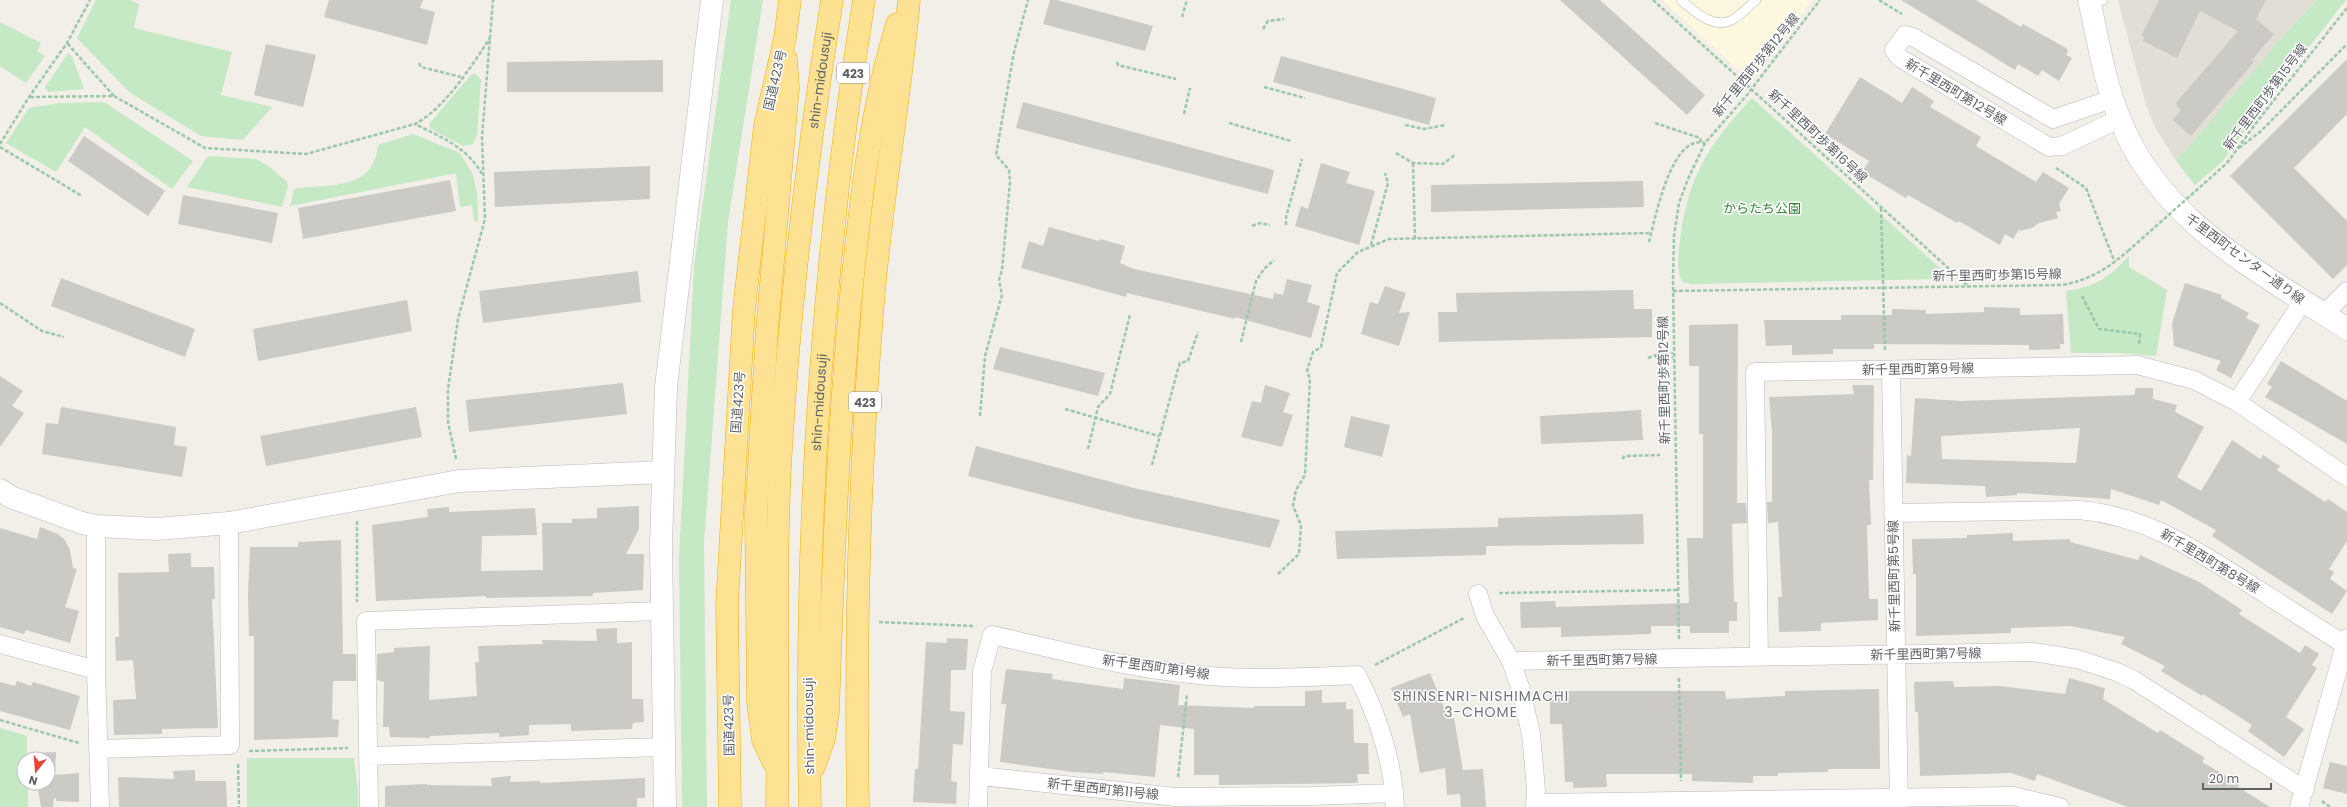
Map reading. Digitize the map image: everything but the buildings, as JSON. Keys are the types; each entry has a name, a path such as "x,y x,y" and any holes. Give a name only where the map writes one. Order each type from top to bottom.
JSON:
{"highway":[{"name":"国道423号","path":"730,807 727,605 744,309 765,125 785,38 790,0"},
{"name":"shin-midousuji","path":"778,807 781,450 798,246 810,143 832,0"},
{"name":"shin-midousuji","path":"810,807 809,611 815,444 829,253 842,146 864,0"},
{"path":"810,778 824,739 828,712 836,504 847,340 860,205 867,152 882,72 904,0"},
{"name":"423","path":"858,807 856,671 862,455 873,302 909,0"},
{"path":"778,771 763,740 758,702 755,622 756,513 766,330 788,88 785,38"}],"street":[{"path":"665,807 661,612 666,387 712,0"},
{"name":"千里西町センター通り線","path":"2094,1 2116,109 2141,163 2166,198 2203,233 2347,329"},
{"name":"新千里西町第12号線","path":"1905,34 1913,37 2053,119 2116,109 2062,146 2049,147 1900,58 1894,50 1905,34"},
{"path":"2324,314 2347,291"},
{"path":"2237,402 2303,301"},
{"name":"新千里西町第9号線","path":"1759,657 1756,372 2137,365 2194,380 2237,402 2347,477"},
{"name":"新千里西町第5号線","path":"1891,370 1899,802"},
{"path":"0,490 11,497 96,526 157,529 229,523 459,481 663,472"},
{"name":"新千里西町第8号線","path":"1894,513 2079,510 2105,513 2139,522 2157,529 2192,547 2346,642"},
{"path":"98,749 234,748 229,523"},
{"path":"96,526 96,670 100,807"},
{"path":"1478,594 1485,616 1511,661 1521,690 1531,734 1536,805 1681,801 1899,802 2014,796 2060,807"},
{"path":"369,807 366,621 661,612"},
{"name":"新千里西町第1号線","path":"978,807 982,671 992,635 1124,664 1189,674 1272,678 1357,675 1380,728 1391,766 1395,800"},
{"path":"2299,807 2346,642"},
{"path":"0,644 96,670"},
{"name":"新千里西町第7号線","path":"1511,661 2033,652 2077,659 2118,672 2159,694 2305,790"},
{"path":"368,756 664,747"},
{"name":"新千里西町第11号線","path":"980,776 1176,797 1312,796 1395,800"}],"lane":[{"path":"1681,0 1706,19 1720,23 1736,18 1756,0"}],"path":[{"path":"0,144 29,97 67,43 90,0"},
{"path":"457,464 448,422 448,389 458,319 485,219 482,174 483,117 493,0"},
{"path":"980,416 985,356 1002,295 999,280 1002,270 1010,182 1009,170 996,155 1014,52 1028,0"},
{"path":"1182,17 1186,0"},
{"name":"新千里西町歩第16号線","path":"1654,0 1881,208 1969,286"},
{"name":"新千里西町歩第12号線","path":"1681,801 1673,358 1674,236 1679,203 1688,179 1705,144 1751,89 1820,0"},
{"path":"1879,0 1904,15"},
{"name":"新千里西町歩第15号線","path":"1673,291 2070,284 2093,276 2115,262 2228,163 2237,149 2347,8"},
{"path":"1263,29 1268,21 1284,19"},
{"path":"67,43 114,96 205,148 306,154 415,124 428,117 461,77 490,38"},
{"path":"2237,149 2260,132 2347,44"},
{"path":"1117,62 1118,65 1176,80"},
{"path":"419,64 421,67 461,77"},
{"path":"1264,87 1304,98"},
{"path":"1184,114 1190,88"},
{"path":"29,97 114,96"},
{"path":"1229,123 1291,141"},
{"path":"1655,123 1700,138 1705,144"},
{"path":"415,124 446,138 462,149 473,159 482,174"},
{"path":"1405,125 1424,128 1445,125"},
{"path":"1648,242 1672,168 1686,146 1702,142"},
{"path":"0,147 82,196"},
{"path":"1396,153 1413,163 1443,164 1456,154"},
{"path":"1286,224 1286,217 1302,159"},
{"path":"1413,163 1415,239"},
{"path":"2054,166 2086,188 2115,262"},
{"path":"1370,246 1388,183 1385,173"},
{"path":"1881,208 1885,357 1891,370"},
{"path":"1252,226 1260,223 1270,226"},
{"path":"1278,574 1299,554 1301,525 1293,506 1296,490 1305,475 1310,380 1308,371 1313,352 1321,347 1337,273 1353,255 1370,246 1389,239 1651,233"},
{"path":"1241,342 1256,280 1264,269 1274,260"},
{"path":"2082,296 2099,329 2140,334 2139,337"},
{"path":"0,303 42,330 64,337"},
{"path":"1088,450 1099,404 1110,394 1130,315"},
{"path":"1152,465 1180,363 1188,362 1198,332"},
{"path":"1648,358 1659,354 1673,353"},
{"path":"1655,356 1658,359 1673,358"},
{"path":"1065,409 1095,419 1159,436"},
{"path":"1622,459 1625,456 1660,455"},
{"path":"357,499 357,606 366,621"},
{"path":"1478,594 1677,590"},
{"path":"881,622 972,625"},
{"path":"1368,669 1457,622"},
{"path":"1176,797 1189,674"},
{"path":"0,720 98,749"},
{"path":"240,807 234,748 355,748 368,756"}],"shaded area":[{"path":"1662,0 1812,0 1750,80"},
{"path":"2118,0 2317,0 2291,27 2176,161 2155,127 2145,102"}],"green space":[{"path":"96,0 129,0 139,4 134,28 232,52 221,95 272,107 243,140 201,136 129,92 77,38"},
{"path":"731,0 763,0 728,222 704,543 707,807 682,807 679,559 694,267"},
{"path":"2317,0 2346,0 2255,116 2223,161 2195,185 2176,161 2291,27"},
{"path":"0,22 41,43 37,51 45,56 26,83 0,66"},
{"path":"68,53 72,56 84,89 48,92 45,87"},
{"path":"472,74 476,74 481,80 477,135 473,144 463,146 431,129 429,124"},
{"name":"からたち公園","path":"1752,98 1942,270 1939,279 1691,284 1683,282 1678,267 1678,256 1684,217 1695,179 1712,146"},
{"path":"104,102 193,161 172,189 85,127 56,172 6,143 29,108 60,103"},
{"path":"413,134 460,153 473,175 477,193 478,221 474,221 472,205 460,207 456,173 290,206 294,189 347,183 358,178 368,171 374,160 378,145"},
{"path":"208,156 256,159 271,168 287,182 288,186 282,207 187,187"},
{"path":"2129,256 2129,267 2167,290 2156,356 2120,353 2071,353 2066,291 2086,287 2102,280"},
{"path":"0,728 27,736 27,751 16,751 16,791 28,791 28,807 0,807"},
{"path":"247,758 354,758 358,791 358,807 247,807"}],"district":[{"name":"SHINSENRI-NISHIMACHI 3-CHOME","path":"1481,704"}]}
